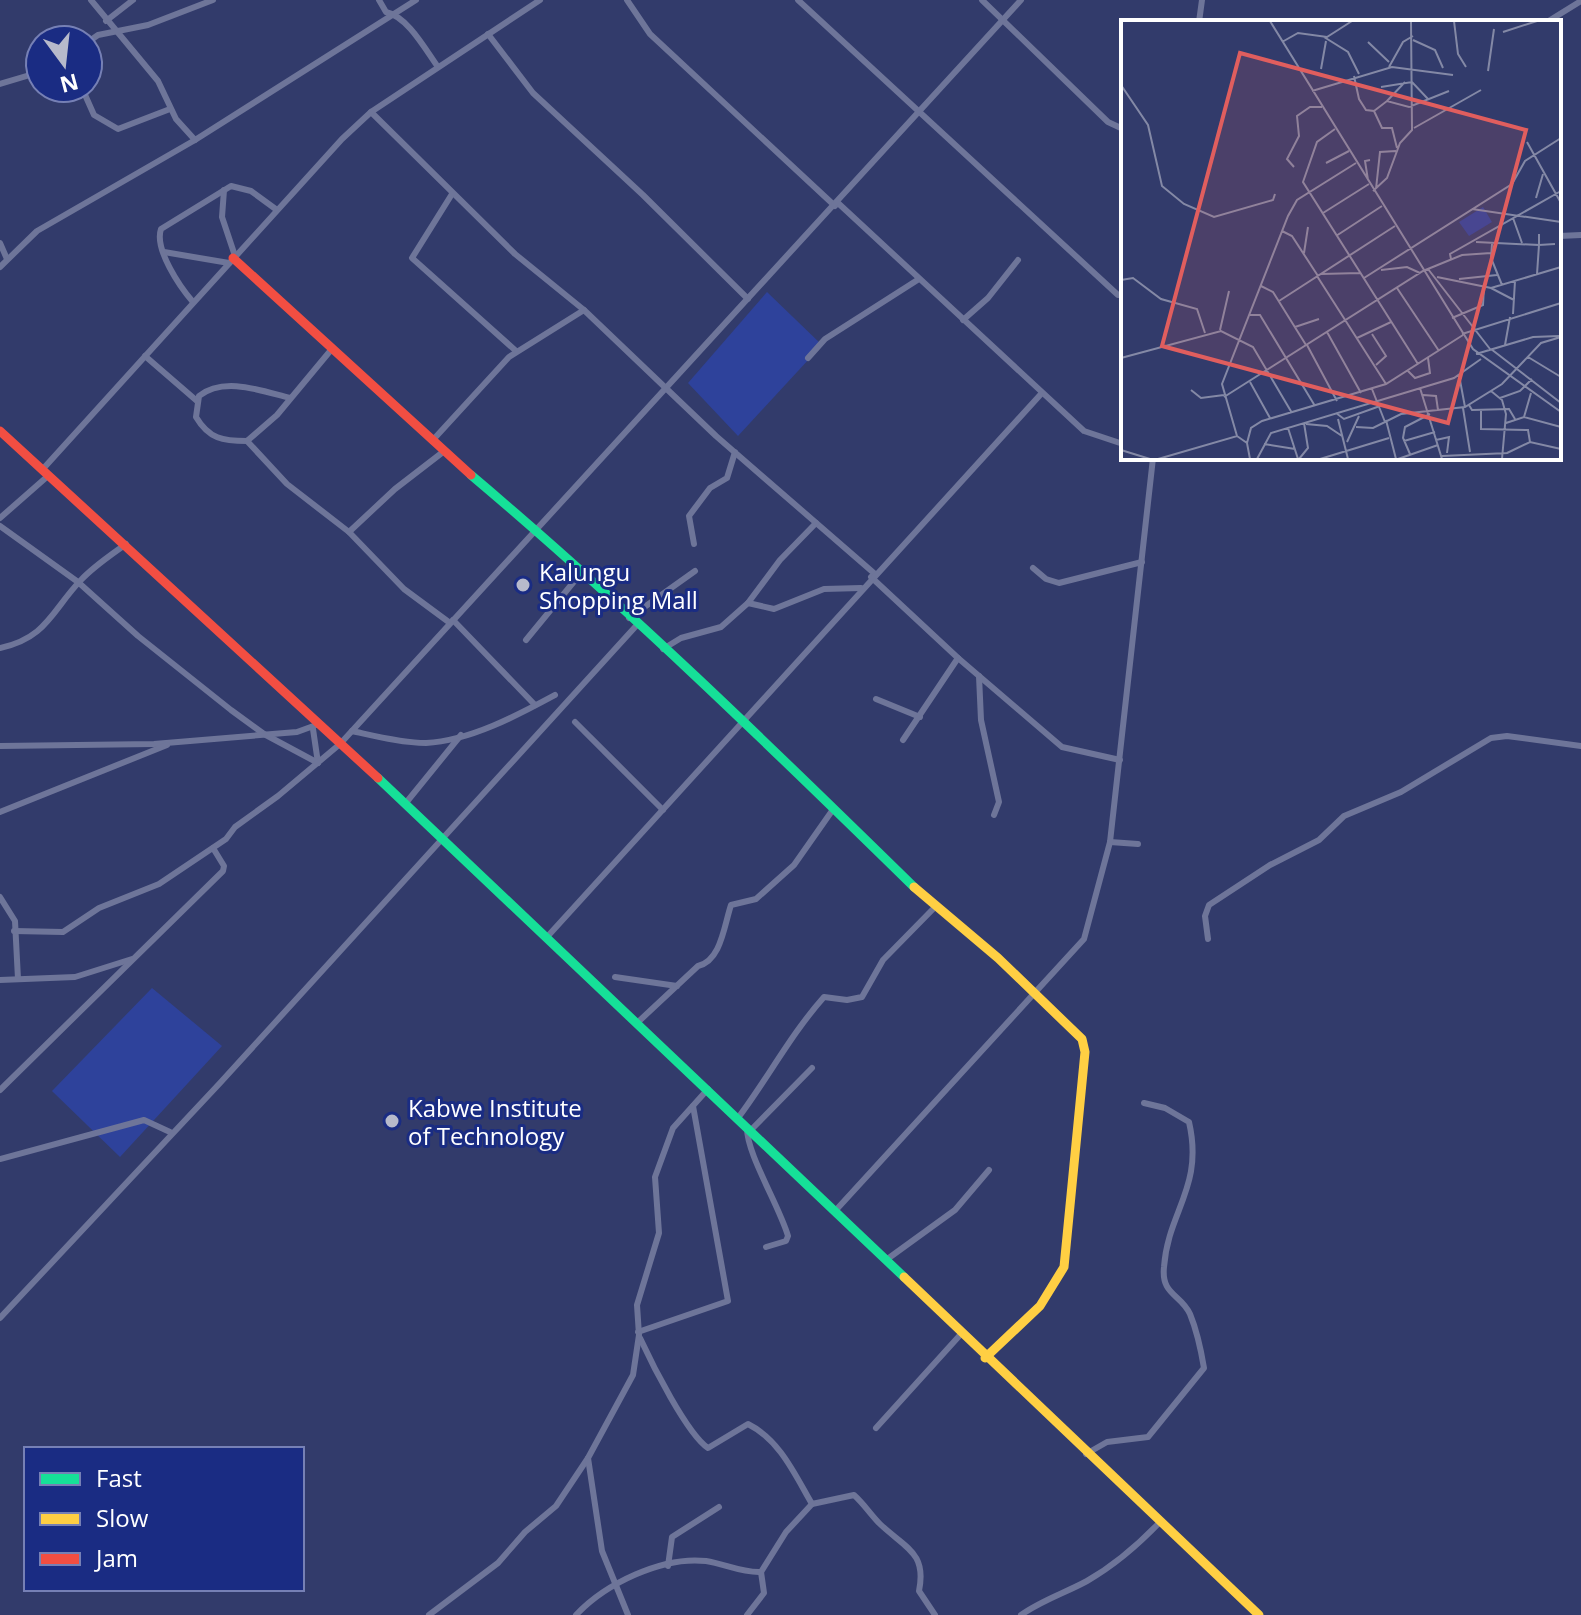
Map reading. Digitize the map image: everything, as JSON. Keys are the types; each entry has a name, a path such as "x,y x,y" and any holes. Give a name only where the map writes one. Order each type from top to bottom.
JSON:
{"street":[{"path":"91,0 140,64 158,81 170,109 195,140"},
{"path":"106,21 133,0"},
{"path":"104,36 148,25 213,0"},
{"path":"379,0 386,12 394,13 438,67"},
{"path":"0,267 37,231 195,140 416,0"},
{"path":"0,518 45,472 193,302 342,139 371,112 540,0"},
{"path":"627,0 650,34 1041,394 1084,431 1121,443"},
{"path":"798,0 1121,295"},
{"path":"982,0 1108,122 1121,128"},
{"path":"14,931 63,932 99,908 159,884 213,848 340,744 920,114 1021,0"},
{"path":"1199,20 1202,0"},
{"path":"1550,20 1581,1"},
{"path":"488,34 533,93 643,195 748,299"},
{"path":"0,84 24,77"},
{"path":"89,104 94,115 118,129 170,109"},
{"path":"371,112 515,254 584,310 666,389 873,575 958,658 1062,747 1120,760"},
{"path":"193,302 180,286 164,252 159,236 161,229 224,190 242,187 277,210"},
{"path":"224,190 222,217 233,259 443,452 535,529 834,808 935,907 1082,1039 1085,1052 1068,1253 1058,1282 1032,1317 985,1358"},
{"path":"452,194 412,258 516,351"},
{"path":"1561,236 1581,235"},
{"path":"0,243 7,259"},
{"path":"164,252 233,259"},
{"path":"963,320 988,298 1018,260"},
{"path":"808,358 825,339 919,279"},
{"path":"432,441 516,351 584,310"},
{"path":"290,398 231,386 205,391 197,401 196,417 207,432 221,441 247,441 290,398 331,350"},
{"path":"145,356 197,401"},
{"path":"547,937 861,588 1041,394"},
{"path":"0,431 126,544 316,727 340,744 547,937 836,1210 985,1358 1259,1615"},
{"path":"247,441 287,484 349,532 404,589 451,621 535,705"},
{"path":"349,532 395,489 443,452"},
{"path":"694,544 689,516 710,488 727,478 735,452"},
{"path":"836,1210 1084,939 1110,842 1153,460"},
{"path":"662,649 681,638 721,627 748,603 780,560 816,523"},
{"path":"0,526 78,582 172,664 264,734 318,763"},
{"path":"0,648 33,637 58,612 78,582 126,544"},
{"path":"1033,568 1046,579 1059,583 1142,562"},
{"path":"0,1318 170,1132 220,1083 633,622 695,571"},
{"path":"526,640 581,573"},
{"path":"748,603 774,609 824,589 861,588"},
{"path":"903,740 958,658"},
{"path":"979,676 981,720 999,802 994,815"},
{"path":"352,731 427,743 461,735 555,695"},
{"path":"876,699 920,717"},
{"path":"575,722 663,810"},
{"path":"1,745 174,742 316,727"},
{"path":"316,727 318,763"},
{"path":"405,804 461,735"},
{"path":"1208,939 1205,916 1209,905 1270,865 1319,840 1362,806 1401,792 1491,738 1507,736 1581,746"},
{"path":"0,812 174,742"},
{"path":"637,1023 715,956 731,905 756,899 794,865 834,808"},
{"path":"1110,842 1138,844"},
{"path":"0,1090 223,871 224,866 213,848"},
{"path":"0,897 15,921 18,979"},
{"path":"738,1118 802,1022 824,997 847,1000 862,997 883,960 935,907"},
{"path":"0,980 75,977 139,956"},
{"path":"615,977 677,986"},
{"path":"766,1247 786,1241 788,1236 748,1142 749,1128 812,1068"},
{"path":"429,1615 498,1563 525,1532 556,1506 631,1384 638,1333 637,1305 659,1233 655,1177 669,1136 708,1089"},
{"path":"1086,1454 1107,1442 1148,1437 1204,1368 1188,1310 1167,1291 1163,1268 1168,1244 1195,1168 1192,1135 1189,1122 1165,1108 1144,1103"},
{"path":"638,1333 728,1301 693,1106"},
{"path":"0,1159 144,1120 170,1132"},
{"path":"886,1260 955,1210 989,1170"},
{"path":"638,1333 662,1385 699,1442 708,1448 748,1424 759,1430 785,1457 812,1504"},
{"path":"876,1428 961,1334"},
{"path":"588,1458 602,1551 618,1583 628,1615"},
{"path":"747,1615 764,1593 761,1572 786,1532 812,1504 854,1495 876,1520 914,1553 923,1574 919,1591 935,1615"},
{"path":"668,1566 672,1537 719,1507"},
{"path":"1021,1615 1037,1602 1086,1581 1115,1562 1160,1522"},
{"path":"576,1615 588,1602 636,1571 702,1561 747,1573 761,1572"}],"shaded area":[{"path":"767,292 822,345 738,436 688,383"},
{"path":"152,988 222,1046 120,1157 52,1091"}],"traffic: fast":[{"path":"471,475 641,625 914,887"},
{"path":"378,778 904,1277"}],"traffic: slow":[{"path":"914,887 998,958 1082,1039 1085,1052 1064,1267 1040,1306 985,1358"},
{"path":"904,1277 1259,1615"}],"traffic: jam":[{"path":"233,258 471,475"},
{"path":"0,431 378,778"}],"place":[{"name":"Kalungu Shopping Mall","path":"523,585"},
{"name":"Kabwe Institute of Technology","path":"392,1121"}]}
